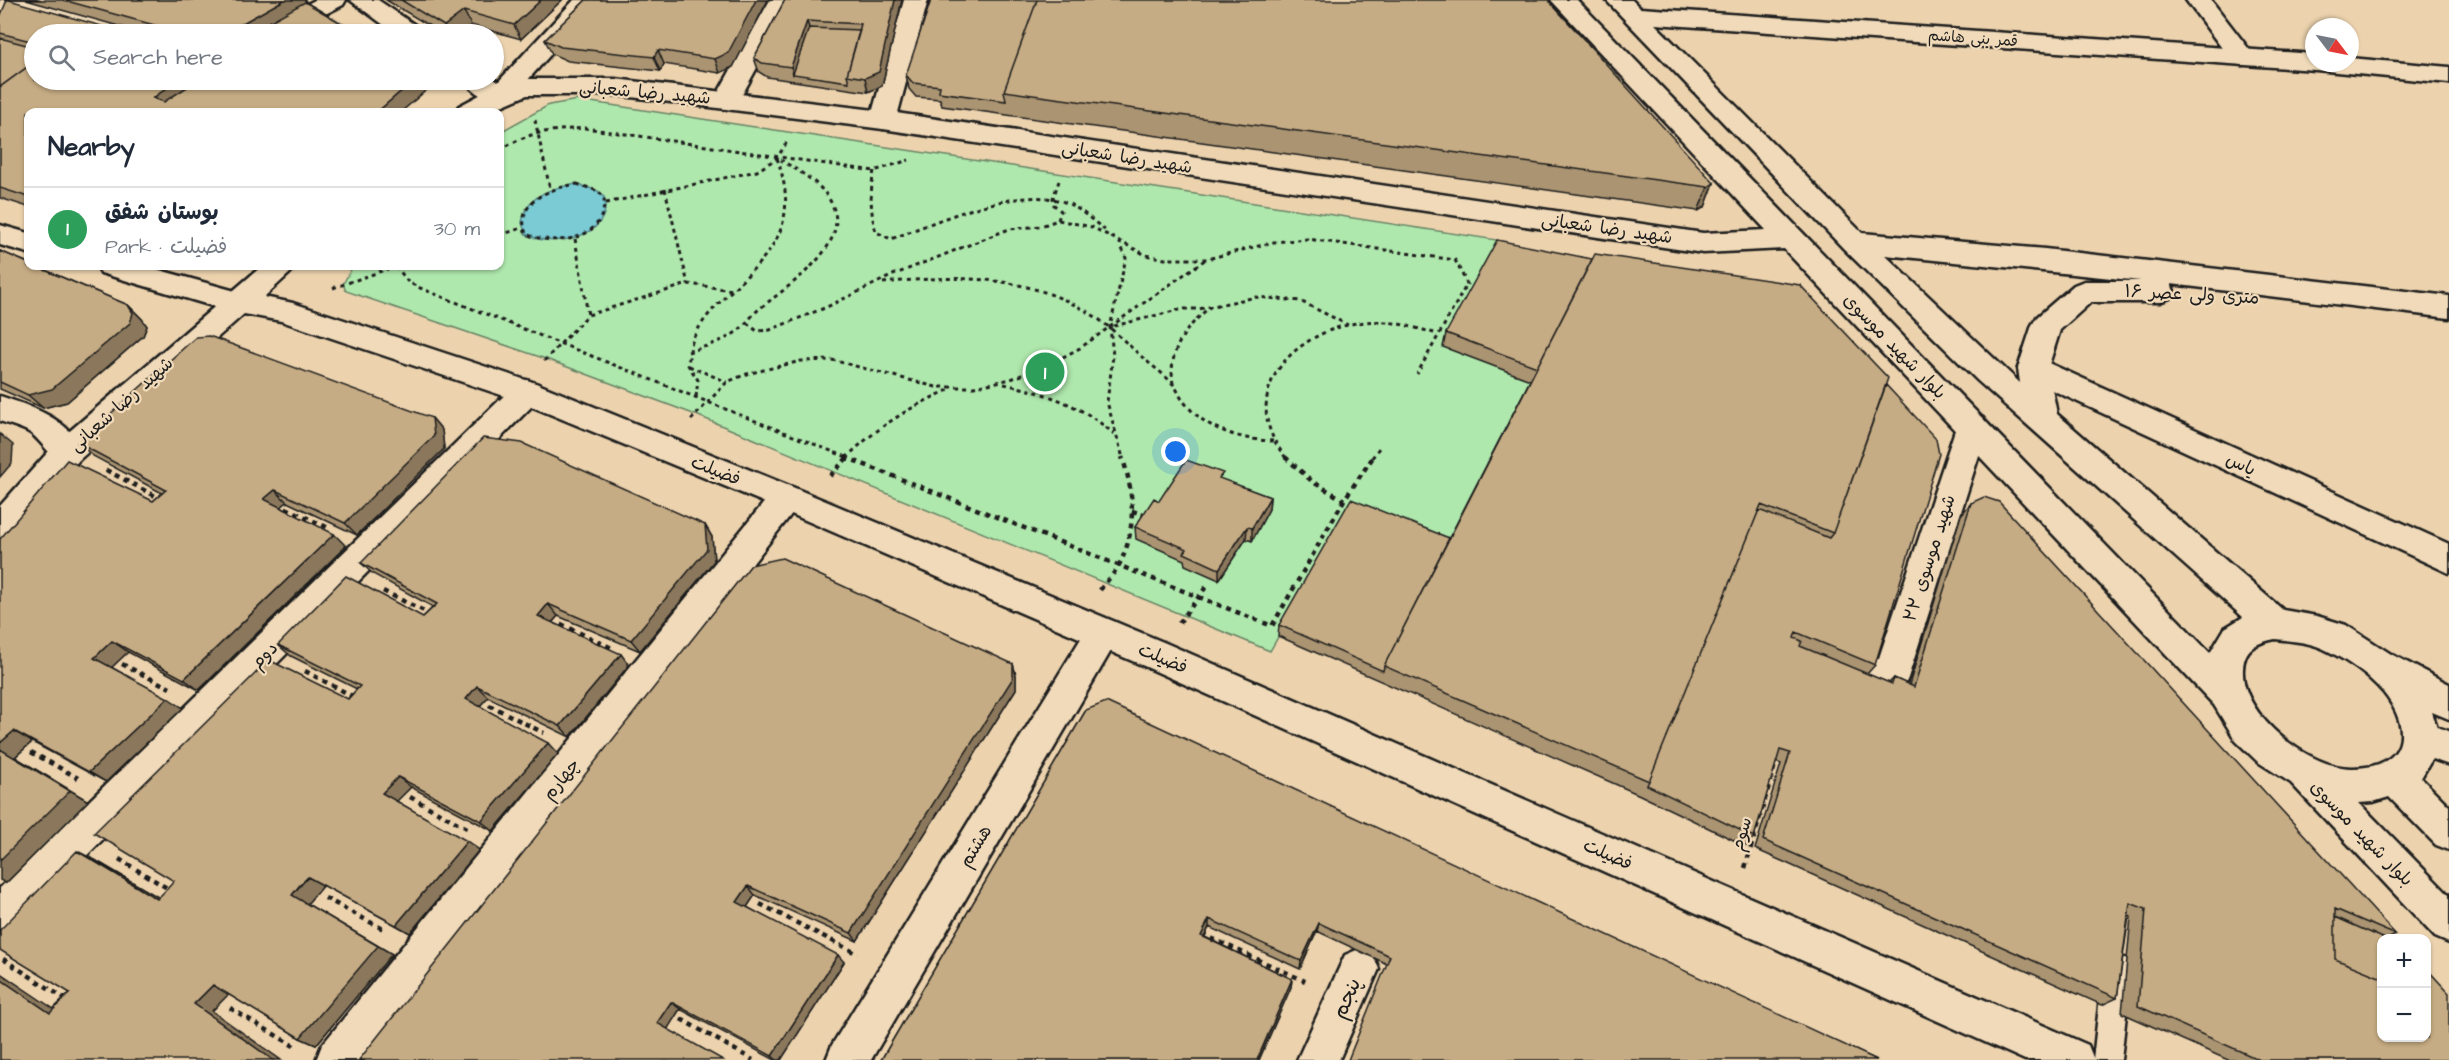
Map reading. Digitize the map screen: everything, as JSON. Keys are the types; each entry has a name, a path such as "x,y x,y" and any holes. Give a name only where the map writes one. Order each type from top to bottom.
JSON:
{"street":[{"path":"287,24 334,0"},
{"path":"362,0 397,24"},
{"path":"492,90 500,95 587,0"},
{"path":"727,100 782,0"},
{"path":"883,120 916,0"},
{"name":"بلوار شهید موسوی","path":"1563,0 1789,239 2227,694"},
{"path":"2198,0 2242,57"},
{"path":"0,3 26,5 92,24"},
{"path":"1625,7 1854,242 2043,422 2131,496 2275,624"},
{"name":"قمر بنی هاشم","path":"1625,7 2305,61"},
{"path":"2359,67 2449,75"},
{"name":"شهید رضا شعبانی","path":"476,108 500,95 524,87 546,85 615,87 883,120 1703,243 1789,239"},
{"path":"0,235 24,242"},
{"path":"1854,242 2045,258 2449,309"},
{"name":"فضیلت","path":"125,270 236,302 283,311 527,392 786,498 1103,633 2073,1060"},
{"name":"شهید رضا شعبانی","path":"0,529 68,451 275,270"},
{"name":"۱۶ متری ولی عصر","path":"2043,422 2033,368 2047,325 2084,292 2138,289 2449,309"},
{"name":"یاس","path":"2033,368 2449,559"},
{"name":"دوم","path":"0,915 82,837 527,392"},
{"path":"0,408 41,424 68,451"},
{"name":"شهید موسوی ۲۲","path":"1879,674 1890,678 1972,427"},
{"name":"چهارم","path":"337,1060 786,498"},
{"path":"2370,658 2396,683 2435,743 2396,779 2369,786 2335,783 2300,770 2267,748 2242,722 2227,694 2223,667 2230,645 2248,631 2275,624 2306,627 2339,639 2449,703"},
{"name":"هشتم","path":"847,1060 1103,633"},
{"name":"بلوار شهید موسوی","path":"2300,770 2449,922"},
{"path":"2396,779 2449,832"},
{"name":"پنجم","path":"1318,1060 1352,984"}],"lane":[{"path":"2107,1060 2120,939"}],"path":[{"path":"504,147 522,136 537,132 585,128 874,171 870,209 872,221 876,232 891,239 983,205 1011,199 1053,198 1070,204 1119,241 1126,258 1110,327 1113,356 1107,402 1114,434 1131,481 1132,511 1129,538 1120,564"},
{"path":"537,132 550,189"},
{"path":"606,203 757,171 777,158"},
{"path":"696,397 698,380 688,365 688,352 697,329 773,249 785,219 788,205 777,158"},
{"path":"688,352 717,342 747,323 754,313 804,275 830,243 837,215 826,191 803,171 777,158"},
{"path":"577,184 589,186 598,191 606,203 604,215 597,224 575,239 544,242 533,238 522,228 523,213 529,204 550,189 577,184"},
{"path":"665,189 688,284"},
{"path":"1053,198 1054,205 1061,211 1058,220"},
{"path":"747,323 757,331 770,330 880,283 893,275 1009,229 1041,226 1058,220 1092,227 1156,257 1207,259 1274,242 1308,238 1455,260 1467,284 1417,374"},
{"path":"504,234 522,228"},
{"path":"575,239 588,315"},
{"path":"708,401 727,382 782,365 832,360 904,381 951,389 1003,383 1058,362 1207,259"},
{"path":"283,311 343,284 385,270"},
{"path":"400,270 408,282 420,288 1272,626 1344,500 1378,448"},
{"path":"880,283 941,277 999,280 1036,288 1086,310 1110,327 1173,384 1184,402 1201,420 1217,429 1254,441 1274,441"},
{"path":"562,344 588,315 688,284 734,290"},
{"path":"1110,327 1182,309 1211,307 1256,297 1300,301 1348,325"},
{"path":"1173,384 1169,367 1173,353 1190,326 1211,307"},
{"path":"1344,500 1313,482 1284,455 1274,441 1266,418 1265,399 1271,380 1297,348 1330,329 1367,322 1438,334"},
{"path":"688,365 727,382"},
{"path":"1003,383 1048,392 1071,402 1087,410 1114,434"},
{"path":"845,457 884,424 911,406 951,389"},
{"path":"68,451 170,503"},
{"path":"1132,511 1146,515"},
{"path":"347,572 436,618"},
{"path":"1200,596 1209,583"},
{"path":"561,624 651,667"},
{"path":"268,651 363,701"},
{"path":"122,664 211,708"},
{"path":"489,705 582,753"},
{"name":"سوم","path":"1733,910 1775,765"},
{"path":"410,797 504,849"},
{"path":"82,837 175,893"},
{"path":"325,898 425,952"},
{"path":"759,904 898,975"},
{"path":"1211,938 1352,984"},
{"path":"0,957 75,1005"},
{"path":"230,1008 298,1048"},
{"path":"681,1019 753,1060"}],"green space":[{"path":"578,100 1497,240 1494,254 1533,381 1447,551 1350,511 1270,651 696,415 546,359 346,291 343,284 351,270 504,270 504,130 549,105"}],"water":[{"path":"577,184 598,191 604,197 605,210 600,221 591,230 565,240 537,239 526,234 522,223 525,213 535,199 550,190"}],"building":[{"path":"9,0 94,24 24,24 24,39 0,33 0,17"},
{"path":"63,0 284,0 241,24 151,24"},
{"path":"401,0 541,0 514,25 464,11 447,24 441,24"},
{"path":"586,0 756,0 728,53 715,59 658,50 654,57 561,47 545,40"},
{"path":"785,0 895,0 879,72 865,78 847,75 861,24 807,21 791,67 762,63 754,58"},
{"path":"931,0 1037,0 1004,91 1006,101 939,92 940,86 913,83 906,75"},
{"path":"1037,0 1548,0 1714,183 1708,187 1004,91"},
{"path":"305,2 343,24 265,24"},
{"path":"809,28 860,30 847,75 849,82 793,74"},
{"path":"0,38 24,44 24,69 0,87"},
{"path":"24,69 24,90 164,90 153,98 164,102 183,90 402,90 382,108 24,108 24,196 0,188 0,87"},
{"path":"1497,240 1592,259 1537,367 1446,333"},
{"path":"0,251 24,261 24,270 45,270 128,305 133,313 130,323 52,389 28,395 0,382"},
{"path":"1595,254 1800,285 1888,378 1833,533 1761,505 1649,781 1384,666"},
{"path":"209,336 432,418 434,436 345,523 275,490 264,499 334,534 184,679 112,641 94,658 168,698 89,772 14,731 0,743 0,539 67,460 153,501 166,490 78,443 196,337"},
{"path":"1886,385 1936,439 1939,454 1875,665 1796,632 1794,638 1802,641 1800,646 1892,684 1894,678 1914,687 1971,503 1984,497 1999,502 2395,934 2335,909 2335,959 2377,976 2377,1042 2431,1042 2431,973 2449,993 2449,1060 2260,1060 2138,1006 2146,909 2130,903 2117,998 1763,840 1790,753 1780,750 1754,837 1647,785 1759,510 1829,538 1833,533"},
{"path":"483,438 522,443 705,525 707,549 631,640 548,604 538,616 621,654 560,726 477,686 466,699 548,743 481,821 398,777 382,793 467,841 396,925 308,877 299,886 292,895 378,946 300,1038 213,985 194,1004 273,1060 0,1060 0,979 50,1013 70,993 0,950 0,930 77,851 157,899 168,888 174,881 94,833 269,660 348,699 360,686 278,645 346,576 423,617 437,604 361,563"},
{"path":"1186,460 1223,473 1219,478 1270,497 1252,528 1247,527 1219,569 1184,553 1187,549 1135,527 1154,498 1159,501"},
{"path":"1351,499 1449,538 1383,671 1279,625"},
{"path":"782,558 1013,664 1013,678 851,933 748,886 737,902 838,955 772,1056 671,1002 657,1023 723,1060 359,1060 751,565"},
{"path":"1106,702 1877,1060 1348,1060 1390,956 1319,923 1301,961 1209,919 1201,936 1292,979 1257,1060 881,1060 1086,710"},
{"path":"0,749 70,791 0,860"},
{"path":"2335,917 2377,935 2377,976 2335,959"}],"place":[{"name":"بوستان شفق","path":"1045,372"}]}
